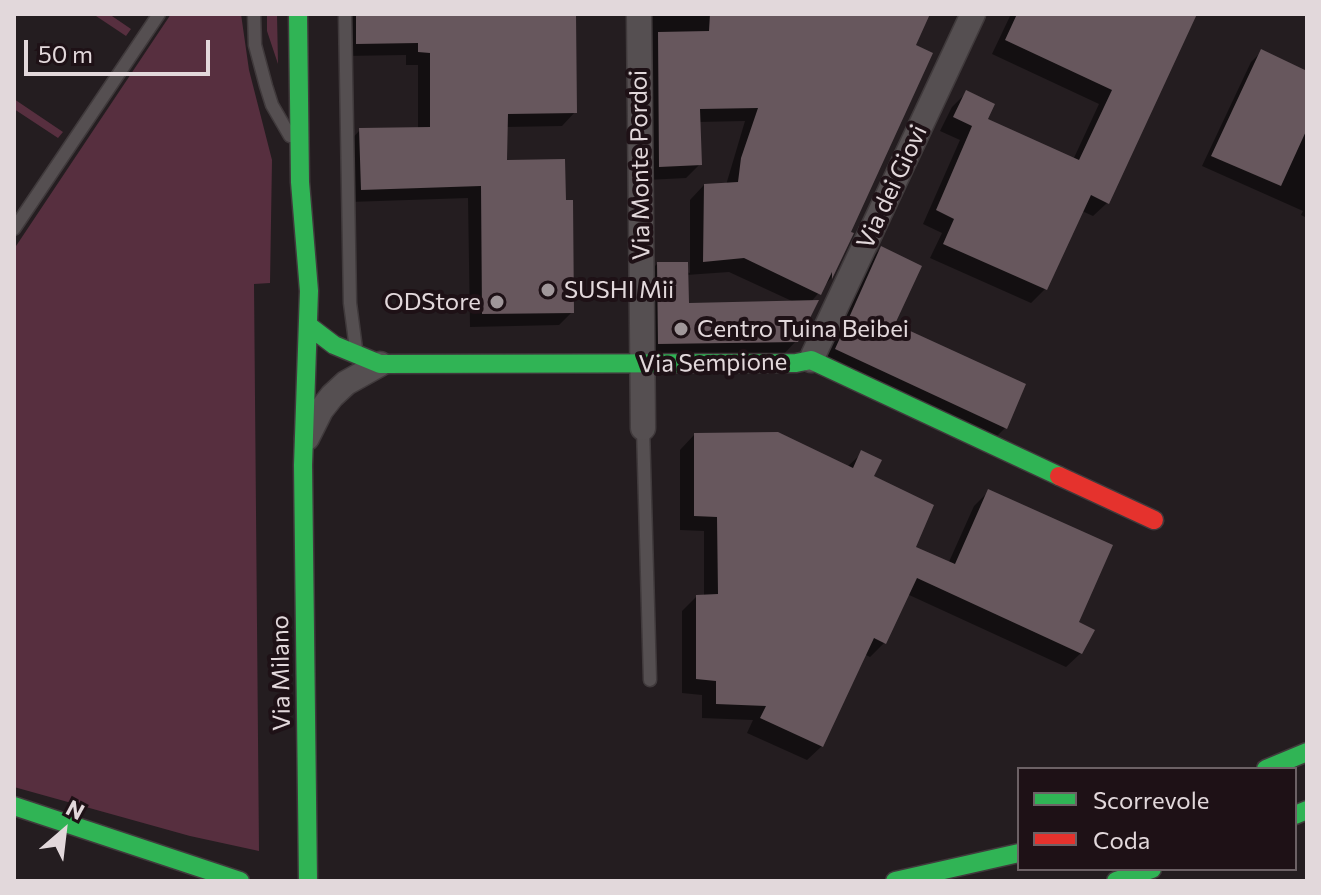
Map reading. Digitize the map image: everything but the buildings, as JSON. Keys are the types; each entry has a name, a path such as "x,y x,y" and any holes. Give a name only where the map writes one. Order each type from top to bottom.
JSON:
{"main road":[{"name":"Via Milano","path":"298,14 300,182 292,292 293,348 303,454"},
{"name":"Via Milano","path":"300,182 309,291 303,454 308,881"},
{"name":"Via Sempione","path":"309,326 334,345 368,360 642,364 796,363 811,360 1154,520"},
{"path":"1271,767 1307,752"},
{"path":"14,806 240,881"},
{"path":"46,836 153,865 228,881"},
{"path":"895,881 1017,853"},
{"path":"1116,881 1146,871"}],"street":[{"name":"Via Monte Pordoi","path":"639,14 643,428"},
{"name":"Via dei Giovi","path":"811,360 973,14"},
{"name":"Via Sempione","path":"303,454 321,410 368,360"}],"lane":[{"path":"14,229 159,14"},
{"path":"254,14 255,45 272,105 300,152"},
{"path":"345,14 350,303 352,332 368,360"},
{"path":"643,428 650,680"}],"shaded area":[{"path":"93,14 109,14 131,29 126,36"},
{"path":"171,14 241,14 249,70 272,160 270,283 254,284 259,851 190,836 14,787 14,249"},
{"path":"267,14 277,14 278,64 267,31"},
{"path":"14,99 63,132 58,138 14,109"}],"traffic: fast":[{"path":"298,14 300,182 309,291 303,465 308,881"},
{"path":"309,326 334,345 380,364 796,363 811,360 1059,476"},
{"path":"1271,767 1307,752"},
{"path":"14,806 240,881"},
{"path":"1297,814 1307,810"},
{"path":"895,881 1017,853"},
{"path":"1116,881 1146,871"}],"traffic: jam":[{"path":"1059,476 1154,520"}],"place":[{"name":"SUSHI Mii","path":"548,290"},
{"name":"ODStore","path":"497,302"},
{"name":"Centro Tuina Beibei","path":"681,329"}]}
